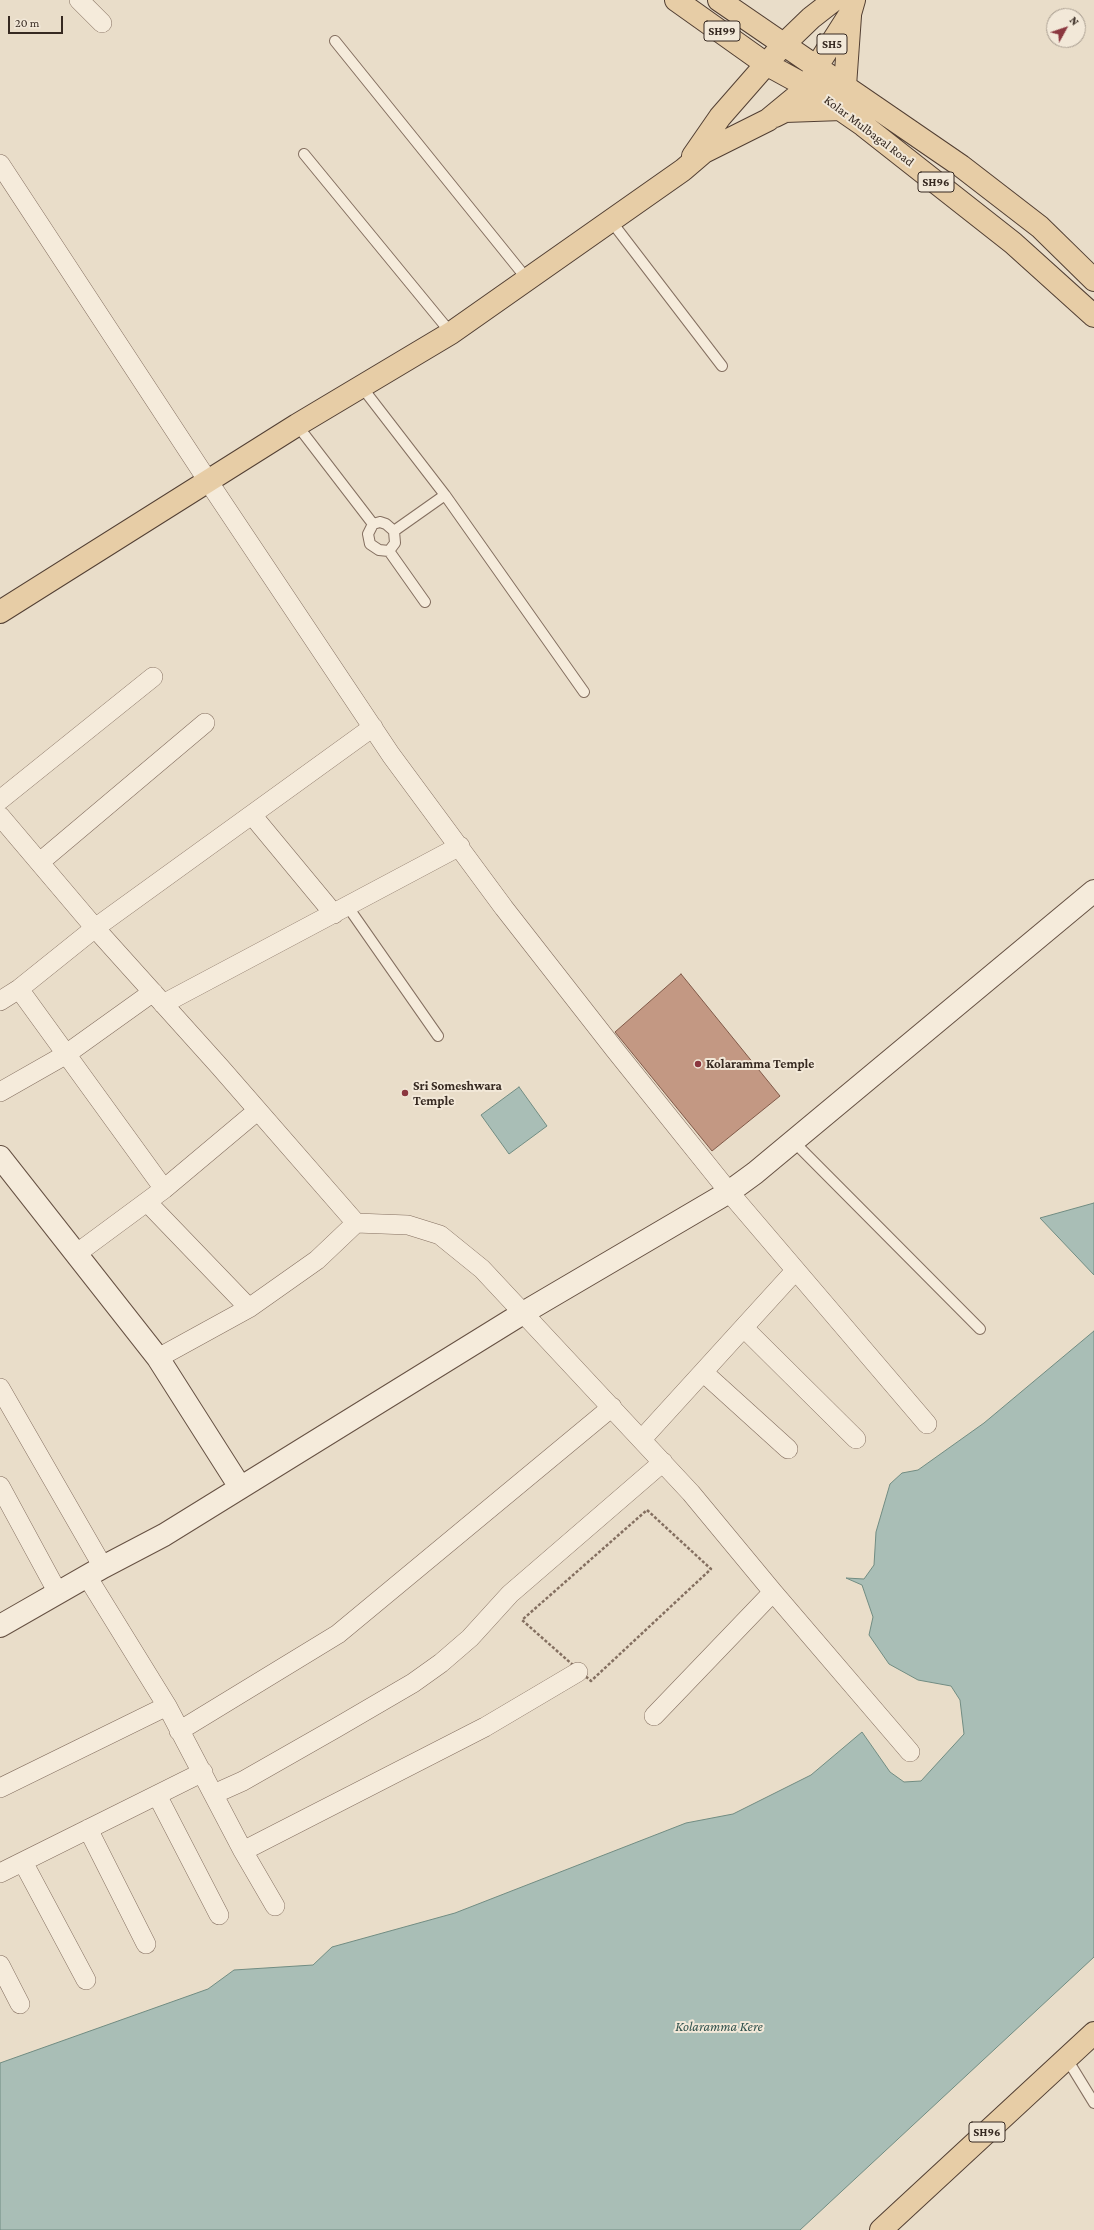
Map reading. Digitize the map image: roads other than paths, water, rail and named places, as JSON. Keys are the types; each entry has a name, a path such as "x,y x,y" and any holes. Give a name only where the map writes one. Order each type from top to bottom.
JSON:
{"main road":[{"name":"SH99","path":"676,0 766,64"},
{"name":"SH99","path":"719,0 783,45"},
{"name":"SH5","path":"766,64 811,18 834,0"},
{"path":"845,86 852,7"},
{"name":"SH5","path":"808,87 817,66 852,7"},
{"path":"722,32 744,59 738,96"},
{"name":"SH96","path":"783,45 817,66"},
{"path":"683,170 720,117 766,64"},
{"name":"Kolar Mulbagal Road","path":"766,64 808,87 842,109 1013,243 1094,316"},
{"name":"Kolar Mulbagal Road","path":"817,66 961,166 1034,222 1094,280"},
{"path":"768,120 808,87"},
{"path":"0,612 297,425 451,333 683,170 704,152 785,111 842,109"},
{"name":"SH96","path":"881,2230 1094,2033"}],"street":[{"path":"79,0 102,23"},
{"path":"0,164 208,481 391,755 509,914 729,1192 927,1424"},
{"path":"0,800 153,677"},
{"path":"40,862 205,723"},
{"path":"164,1189 65,1055 7,992 373,727"},
{"path":"252,815 341,910"},
{"path":"0,816 96,928 356,1223"},
{"path":"0,1092 65,1055 158,998 341,910 460,846"},
{"path":"0,1626 164,1535 523,1313 729,1192 793,1141 1094,891"},
{"path":"76,1254 164,1189 257,1111"},
{"path":"0,1157 158,1358 240,1487"},
{"path":"147,1202 249,1308"},
{"path":"158,1358 249,1308 317,1260 356,1223 408,1225 440,1235 482,1269 663,1462 691,1493 773,1592 910,1752"},
{"path":"642,1439 795,1271"},
{"path":"744,1328 856,1439"},
{"path":"703,1372 788,1449"},
{"path":"0,1388 95,1573 179,1731 203,1772 243,1851 276,1906"},
{"path":"179,1731 338,1634 612,1407"},
{"path":"214,1794 243,1781 336,1728 413,1683 441,1664 470,1638 510,1594 663,1462"},
{"path":"0,1486 58,1593"},
{"path":"654,1716 773,1592"},
{"path":"243,1851 485,1727 578,1672"},
{"path":"0,1788 167,1706"},
{"path":"0,1874 203,1772"},
{"path":"157,1795 219,1915"},
{"path":"88,1829 146,1944"},
{"path":"23,1862 86,1980"},
{"path":"0,1965 20,2004"}],"lane":[{"path":"335,41 527,279"},
{"path":"304,154 451,333"},
{"path":"611,221 722,366"},
{"path":"362,386 445,495 584,692"},
{"path":"297,425 373,524"},
{"path":"394,531 445,495"},
{"path":"373,524 386,524 394,531 395,543 389,551"},
{"path":"373,524 368,534 370,544 379,550 389,551 425,602"},
{"path":"341,910 438,1036"},
{"path":"793,1141 980,1329"},
{"path":"1067,2058 1094,2103"}],"water":[{"path":"519,1087 547,1126 509,1154 481,1115"},
{"path":"1094,1203 1094,1275 1040,1218"},
{"name":"Kolaramma Kere","path":"1094,1331 1094,1957 800,2230 0,2230 0,2063 208,1989 234,1970 313,1965 332,1947 455,1913 686,1823 733,1814 811,1775 862,1732 890,1772 904,1782 921,1781 964,1734 960,1700 951,1686 918,1680 889,1664 869,1635 873,1617 862,1585 846,1578 864,1579 874,1565 876,1532 890,1484 902,1473 918,1470 984,1423"}],"place":[{"name":"Kolaramma Temple","path":"698,1064"},
{"name":"Sri Someshwara Temple","path":"405,1093"}]}
